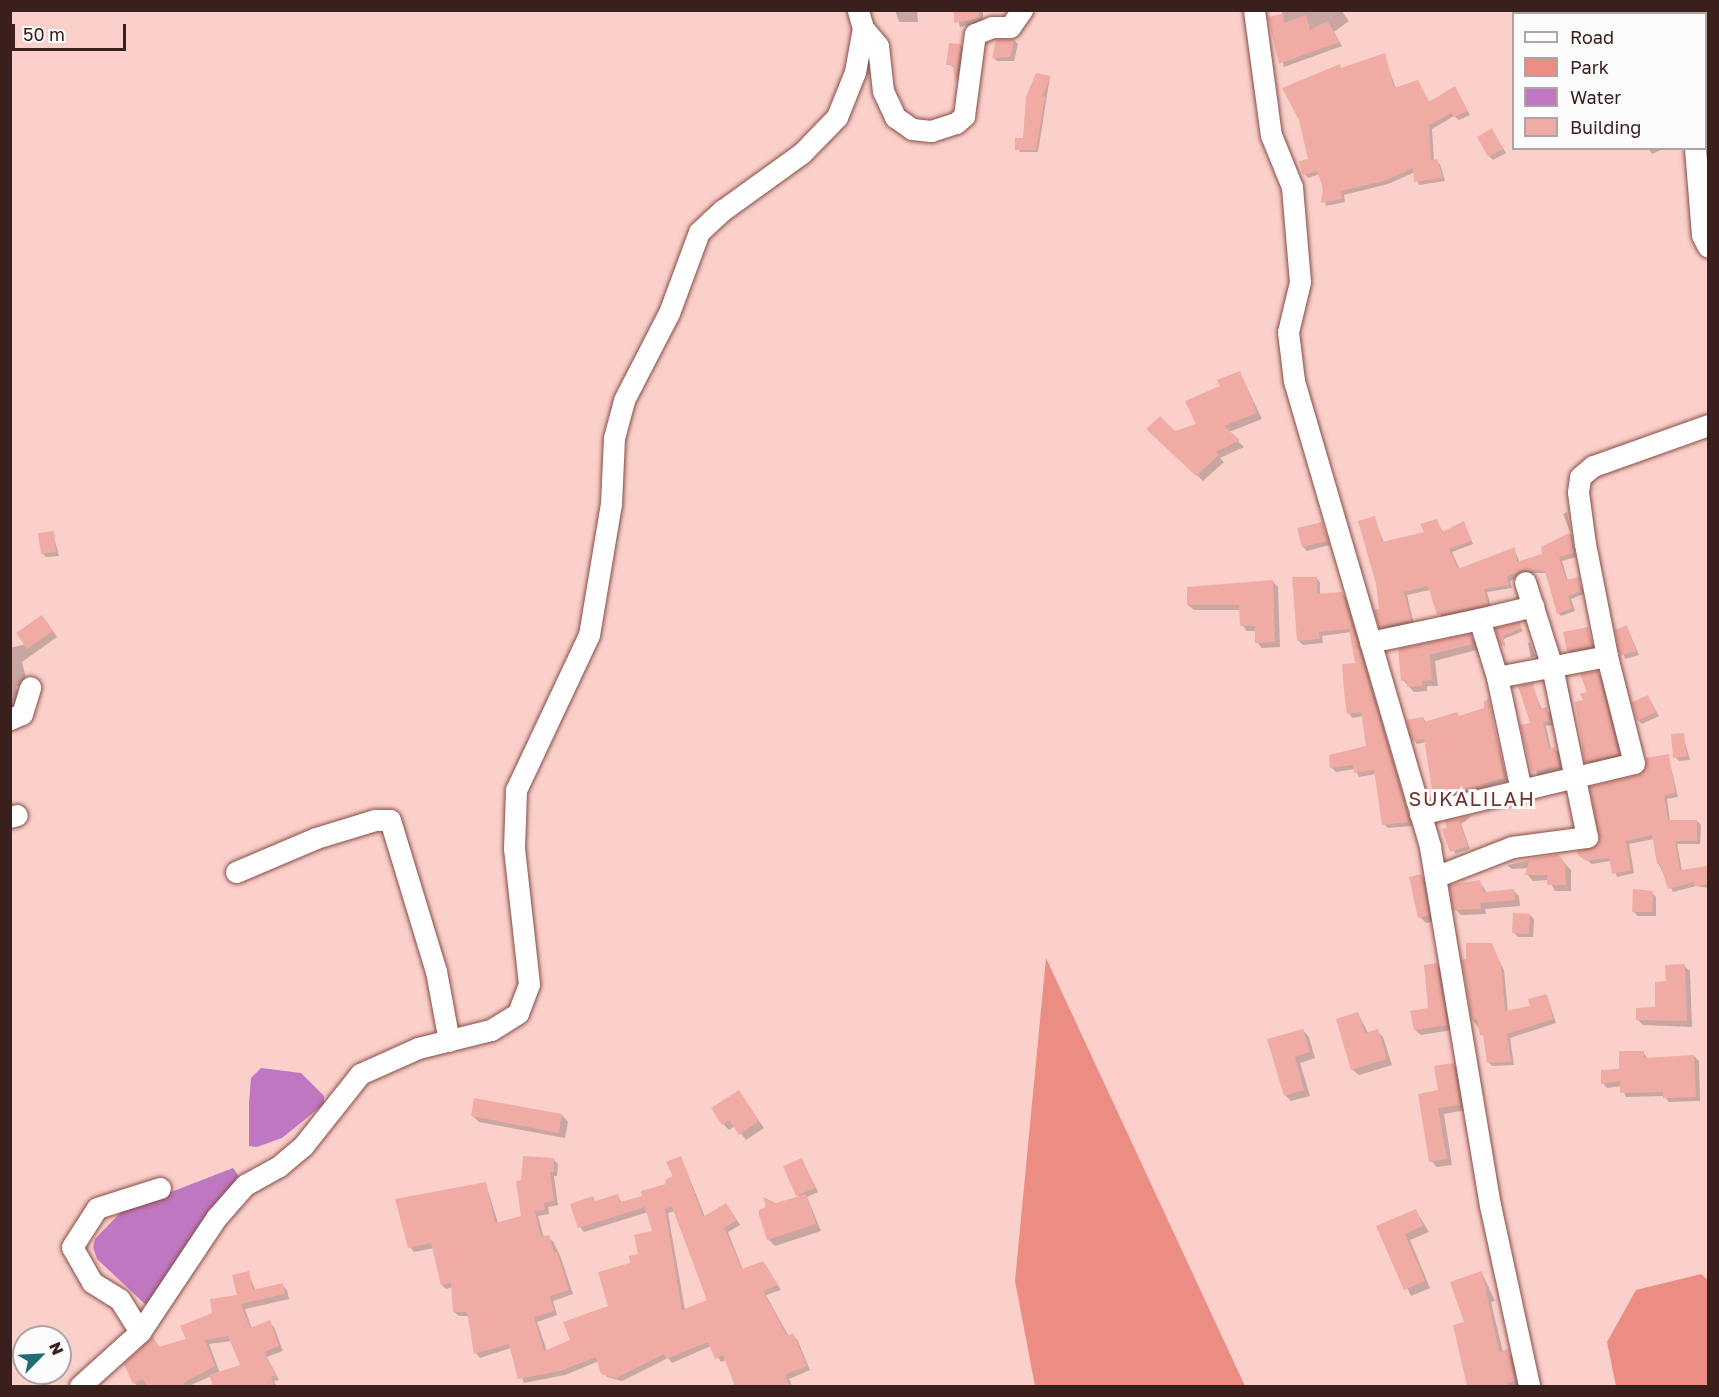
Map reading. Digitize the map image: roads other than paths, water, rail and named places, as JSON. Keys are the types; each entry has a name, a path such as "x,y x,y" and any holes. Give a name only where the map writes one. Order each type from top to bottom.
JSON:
{"street":[{"path":"861,19 878,46 883,92 895,117 912,129 931,131 956,123 964,116 975,34 992,27 1010,27 1022,10"},
{"path":"1254,10 1271,135 1292,186 1300,282 1288,332 1294,381 1420,814 1435,877 1490,1205 1529,1386"},
{"path":"80,1386 140,1332 216,1218 245,1185 278,1167 303,1146 360,1074 418,1048 507,1023 518,1013 529,984 514,848 516,790 589,635 611,504 614,438 624,400 669,313 699,232 723,210 802,153 837,117 855,72 861,19"},
{"path":"1695,150 1702,235 1708,247"},
{"path":"1420,814 1630,766 1635,760 1607,656 1585,544 1578,492 1580,477 1593,466 1708,425"},
{"path":"1435,877 1512,847 1584,840 1587,834 1552,667 1525,582"},
{"path":"1370,642 1533,606"},
{"path":"1479,619 1497,677 1521,790"},
{"path":"1497,677 1607,656"},
{"path":"10,719 21,714 30,687"},
{"path":"236,872 316,838 375,820 390,820 436,971 449,1041"},
{"path":"140,1332 119,1299 92,1281 72,1248 97,1208 160,1188"}],"water":[{"path":"261,1068 301,1073 324,1096 324,1104 282,1138 257,1147 249,1146 249,1103 251,1078"},
{"path":"233,1168 240,1178 146,1305 97,1259 93,1247 95,1239 122,1211"}],"district":[{"name":"SUKALILAH","path":"1472,798"}]}
